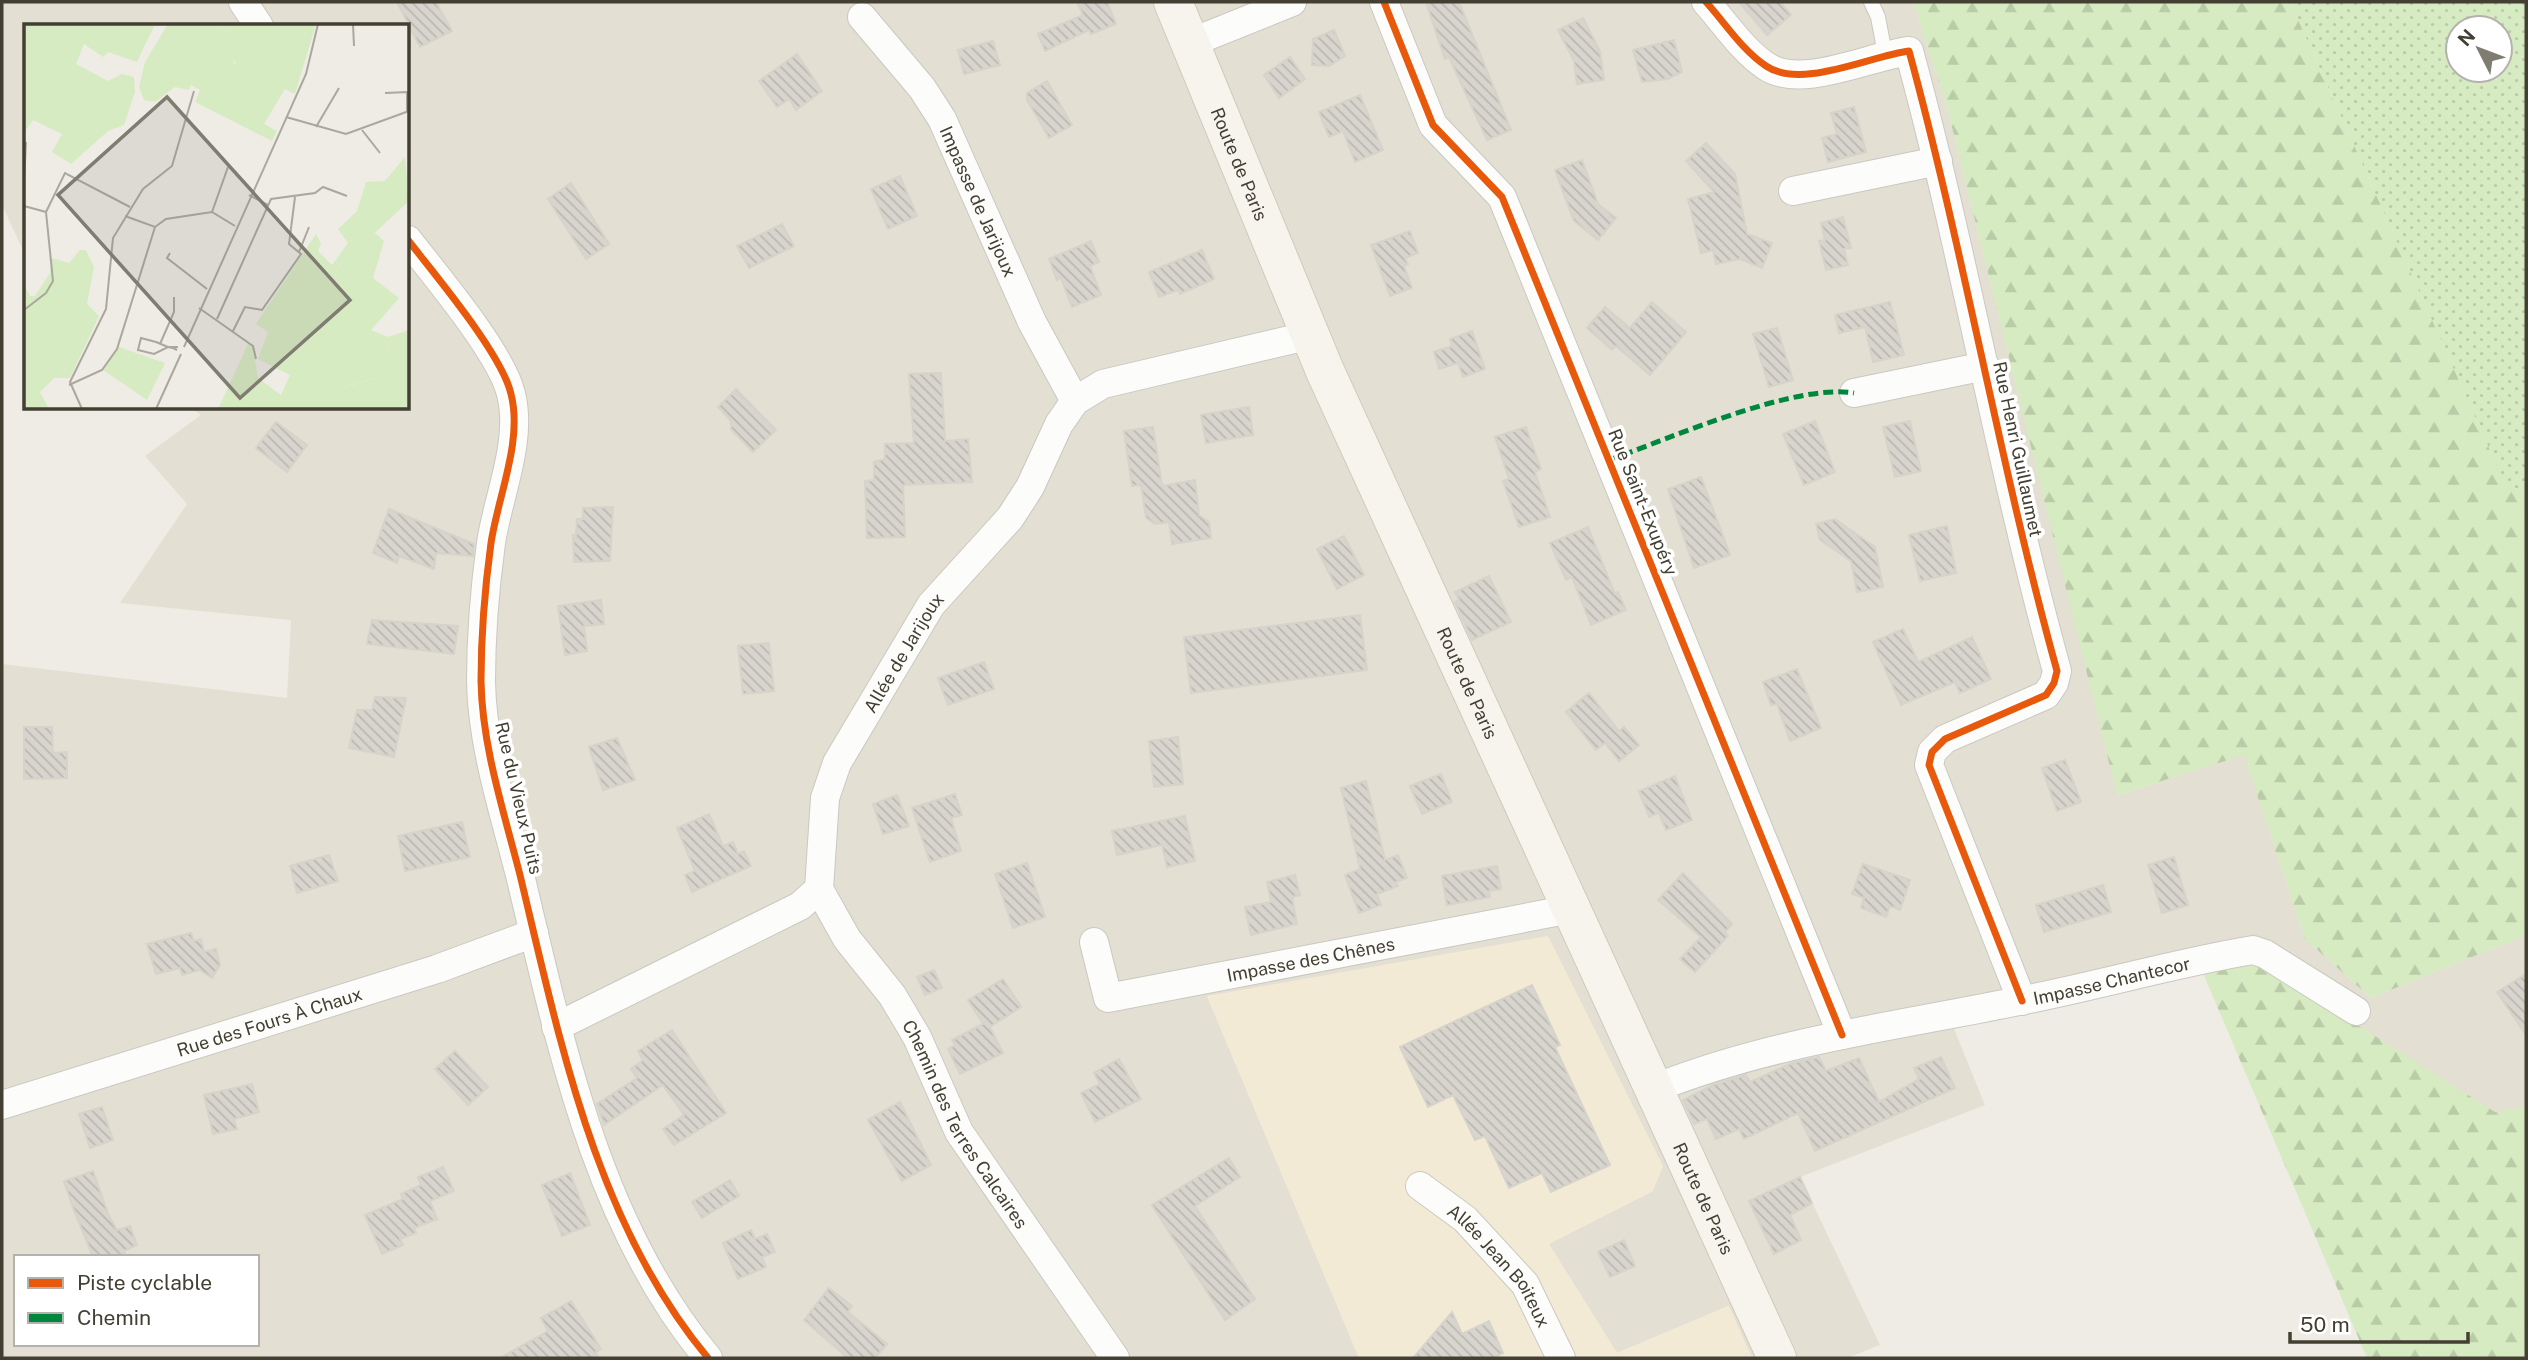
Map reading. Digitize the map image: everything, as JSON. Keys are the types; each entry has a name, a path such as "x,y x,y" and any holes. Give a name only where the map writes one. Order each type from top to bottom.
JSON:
{"main road":[{"name":"Route de Paris","path":"1173,2 1311,335 1450,649 1777,1358"}],"street":[{"path":"243,2 258,24"},
{"path":"1190,43 1292,2"},
{"name":"Rue Saint-Exupéry","path":"1384,2 1433,125 1502,197 1842,1035"},
{"path":"1706,2 1752,55 1768,68 1796,76 1849,66 1885,54"},
{"name":"Impasse de Jarijoux","path":"862,17 922,88 942,118 1032,322 1074,401"},
{"name":"Rue Henri Guillaumet","path":"1885,54 1909,51 1938,160 2025,556 2057,671 2054,683 2046,695 1945,739 1932,752 1929,765 2022,1001"},
{"path":"1793,191 1938,160"},
{"name":"Rue du Vieux Puits","path":"410,243 498,363 511,393 514,425 491,542 481,681 486,739 556,1027 589,1129 633,1246 680,1324 708,1358"},
{"name":"Allée de Jarijoux","path":"819,889 825,798 837,763 931,605 1010,518 1030,487 1059,424 1074,401 1103,384 1311,335"},
{"name":"Rue Henri Guillaumet","path":"1854,393 1985,366"},
{"path":"556,1027 800,906 819,889"},
{"name":"Chemin des Terres Calcaires","path":"819,889 847,939 892,995 917,1037 960,1132 1115,1358"},
{"name":"Impasse des Chênes","path":"1094,942 1108,998 1571,909"},
{"name":"Rue des Fours À Chaux","path":"2,1105 437,969 534,933"},
{"name":"Impasse Chantecor","path":"1653,1089 1701,1069 1842,1035 2022,1001 2253,950 2265,954 2356,1011"},
{"name":"Allée Jean Boiteux","path":"1420,1186 1465,1219 1525,1284 1561,1358"}],"lane":[{"path":"1871,2 1878,17 1885,54"}],"shaded area":[{"path":"2,2 1913,2 1947,107 2118,795 2244,754 2304,938 2371,998 2526,935 2526,1107 2495,1113 2252,958 1954,1029 1985,1105 1800,1177 1880,1345 1847,1358 1752,1358 1728,1306 1617,1353 1549,1244 1653,1191 1207,996 1359,1358 2,1358 2,664 287,698 291,620 120,603 187,504 145,456 201,415 194,410 410,410 410,24 24,24 24,253 2,205"},
{"path":"1548,936 1663,1166 1653,1191 1549,1244 1617,1353 1729,1306 1752,1358 1359,1358 1207,996"}],"green space":[{"path":"1913,2 2290,2 2506,486 2526,491 2526,935 2371,998 2304,938 2244,755 2117,795 1947,107"},
{"path":"2290,2 2526,2 2526,491 2506,487"},
{"path":"2252,958 2495,1112 2526,1107 2526,1358 2367,1358 2202,971"}],"building":[{"path":"397,2 436,2 452,31 420,47"},
{"path":"1077,2 1107,2 1116,24 1091,34 1089,30 1045,51 1038,34 1083,15"},
{"path":"1426,2 1459,2 1511,130 1487,140 1449,57 1445,59"},
{"path":"1739,2 1780,2 1791,15 1767,35"},
{"path":"1583,18 1600,51 1604,80 1577,84 1574,61 1558,30"},
{"path":"1334,30 1345,56 1329,66 1312,65 1313,39"},
{"path":"1674,40 1682,72 1668,79 1642,82 1633,50"},
{"path":"993,41 1000,65 964,74 958,50"},
{"path":"797,54 822,91 796,110 789,99 777,107 759,81"},
{"path":"1290,57 1305,79 1279,98 1264,75"},
{"path":"1047,81 1072,125 1049,138 1027,100 1027,93"},
{"path":"1360,95 1383,150 1355,162 1343,131 1329,137 1319,112"},
{"path":"1854,107 1866,152 1828,162 1822,138 1837,134 1831,113"},
{"path":"1706,143 1735,174 1747,234 1772,243 1762,268 1740,259 1716,264 1713,250 1701,253 1688,199 1714,192 1686,161"},
{"path":"1582,160 1598,204 1616,218 1598,240 1574,221 1555,170"},
{"path":"900,176 917,216 888,229 871,189"},
{"path":"571,183 609,244 586,259 548,199"},
{"path":"1843,217 1851,248 1844,249 1848,265 1826,270 1819,241 1825,240 1821,223"},
{"path":"782,224 794,246 749,268 737,246"},
{"path":"1410,231 1418,253 1405,258 1408,264 1404,266 1412,288 1390,296 1371,245"},
{"path":"1091,241 1099,262 1090,266 1101,295 1072,307 1061,278 1057,280 1049,259"},
{"path":"1202,250 1214,279 1180,294 1178,290 1159,297 1149,272"},
{"path":"1652,302 1686,332 1650,375 1616,346 1612,350 1587,328 1605,307 1630,328"},
{"path":"1890,302 1904,355 1873,362 1865,327 1839,333 1835,315"},
{"path":"1777,328 1793,380 1769,387 1753,334"},
{"path":"1472,331 1485,369 1463,377 1458,363 1439,369 1434,352 1452,346 1450,339"},
{"path":"941,373 945,441 968,439 972,482 903,485 905,537 867,538 865,481 874,480 874,462 885,459 885,444 914,443 909,374"},
{"path":"736,389 776,430 753,452 731,429 731,421 718,407"},
{"path":"1249,407 1253,435 1206,443 1201,415"},
{"path":"1815,421 1835,472 1804,485 1783,434"},
{"path":"1910,421 1921,471 1895,477 1883,427"},
{"path":"276,422 307,445 287,472 256,448"},
{"path":"1153,427 1162,486 1195,480 1199,515 1209,522 1211,538 1172,544 1169,522 1155,524 1146,518 1141,485 1132,486 1124,431"},
{"path":"1526,427 1541,469 1535,472 1550,517 1519,527 1503,481 1509,479 1495,437"},
{"path":"1701,477 1730,555 1694,568 1668,489"},
{"path":"613,507 610,561 574,562 573,535 576,535 577,519 583,519 583,508"},
{"path":"389,509 474,544 473,556 436,553 434,569 399,556 397,563 373,553"},
{"path":"1835,519 1875,547 1883,587 1857,592 1851,561 1820,540 1816,524"},
{"path":"1947,526 1956,573 1920,581 1909,535"},
{"path":"1588,527 1615,594 1618,592 1626,610 1591,625 1572,577 1566,580 1550,543"},
{"path":"1344,536 1364,575 1337,589 1317,549"},
{"path":"1489,576 1511,622 1472,640 1455,602 1459,600 1455,592"},
{"path":"601,600 604,624 584,626 587,651 565,655 558,606"},
{"path":"1360,615 1367,670 1191,693 1184,637"},
{"path":"372,620 458,626 454,654 367,644"},
{"path":"1903,629 1918,662 1972,637 1991,679 1960,693 1955,682 1901,705 1873,642"},
{"path":"769,643 774,691 743,694 738,646"},
{"path":"984,662 994,689 948,705 938,678"},
{"path":"1797,669 1821,728 1790,741 1777,704 1771,705 1763,682"},
{"path":"1589,693 1619,731 1624,727 1639,745 1619,761 1605,743 1596,750 1566,712"},
{"path":"375,697 406,698 394,757 349,748 357,710 372,710"},
{"path":"24,727 52,727 53,753 67,752 67,778 24,779"},
{"path":"1178,737 1183,784 1154,787 1149,741"},
{"path":"617,738 635,780 603,790 589,747"},
{"path":"2065,760 2081,802 2057,811 2042,768"},
{"path":"1441,774 1452,802 1422,814 1410,786"},
{"path":"1675,776 1692,820 1666,830 1659,813 1649,817 1639,791"},
{"path":"1366,781 1385,860 1398,855 1407,878 1396,882 1398,886 1377,894 1381,905 1359,913 1345,875 1360,869 1341,788"},
{"path":"955,794 962,815 951,818 961,851 930,862 912,808"},
{"path":"897,795 909,826 883,834 873,804"},
{"path":"709,814 723,846 733,842 738,854 744,851 751,866 692,892 685,875 695,871 677,828"},
{"path":"1185,816 1195,861 1167,867 1162,845 1117,855 1112,831"},
{"path":"462,822 470,857 405,871 398,836"},
{"path":"329,855 338,881 297,893 290,866"},
{"path":"2174,857 2188,905 2162,913 2148,865"},
{"path":"1027,863 1045,917 1013,928 995,874"},
{"path":"1863,864 1910,880 1900,910 1890,906 1886,917 1861,908 1864,898 1852,894"},
{"path":"1497,866 1501,889 1489,891 1490,897 1447,905 1442,876"},
{"path":"1683,873 1732,924 1725,932 1728,936 1695,972 1680,959 1701,937 1658,900"},
{"path":"1295,875 1300,895 1292,897 1297,924 1251,935 1245,907 1271,902 1267,882"},
{"path":"2103,885 2111,912 2044,932 2036,905"},
{"path":"191,933 194,941 201,939 204,952 216,949 220,965 212,978 200,970 182,975 180,968 156,974 147,944"},
{"path":"934,970 942,988 925,995 917,977"},
{"path":"2526,974 2526,1035 2497,992"},
{"path":"1003,979 1021,1007 990,1027 1003,1053 960,1074 948,1049 955,1045 952,1040 983,1024 968,1000"},
{"path":"1532,985 1560,1045 1555,1047 1610,1165 1551,1192 1542,1173 1509,1188 1485,1136 1475,1140 1453,1095 1428,1107 1400,1047"},
{"path":"672,1030 726,1113 674,1145 663,1129 684,1115 663,1085 604,1125 597,1104 637,1078 631,1069 643,1060 638,1051"},
{"path":"455,1051 488,1087 468,1105 435,1069"},
{"path":"1819,1057 1826,1071 1859,1058 1879,1102 1919,1079 1914,1068 1941,1057 1955,1088 1815,1151 1798,1113 1744,1139 1739,1129 1716,1139 1707,1119 1694,1124 1683,1100 1713,1085 1746,1075 1750,1082 1792,1063"},
{"path":"1119,1059 1141,1099 1095,1122 1081,1093 1100,1084 1094,1073"},
{"path":"252,1084 259,1112 234,1119 237,1129 213,1134 204,1095"},
{"path":"900,1102 931,1165 902,1181 868,1120"},
{"path":"102,1107 113,1140 90,1148 79,1114"},
{"path":"1229,1158 1240,1177 1195,1206 1255,1299 1225,1320 1152,1205"},
{"path":"443,1167 454,1191 430,1201 437,1219 414,1228 416,1233 400,1239 403,1245 382,1254 365,1215 403,1199 401,1194 421,1185 418,1177"},
{"path":"93,1171 109,1216 117,1230 130,1226 137,1245 124,1251 125,1255 92,1255 64,1181"},
{"path":"570,1173 590,1225 562,1236 542,1185"},
{"path":"1800,1177 1812,1203 1790,1215 1801,1240 1774,1254 1749,1201"},
{"path":"730,1180 739,1196 702,1218 692,1202"},
{"path":"751,1230 755,1239 767,1234 775,1252 762,1257 766,1267 738,1279 723,1243"},
{"path":"1624,1240 1635,1266 1610,1277 1598,1252"},
{"path":"829,1288 852,1306 848,1312 887,1344 875,1358 848,1358 804,1320"},
{"path":"571,1301 601,1349 596,1352 598,1358 500,1358 548,1331 541,1318"},
{"path":"1452,1312 1462,1334 1489,1321 1503,1353 1493,1358 1413,1358"}],"marked path":[{"path":"1609,460 1766,404 1829,392 1854,393"}],"cycle path":[{"path":"1384,2 1433,125 1502,197 1842,1035"},
{"path":"1706,2 1749,52 1766,66 1781,72 1816,73 1909,51 2057,671 2054,683 2046,695 1945,739 1932,752 1929,765 2022,1001"},
{"path":"410,243 482,337 505,377 511,394 514,412 512,449 494,525 485,594 481,664 482,705 495,779 550,1002 587,1128 610,1190 637,1249 669,1306 708,1358"}]}
